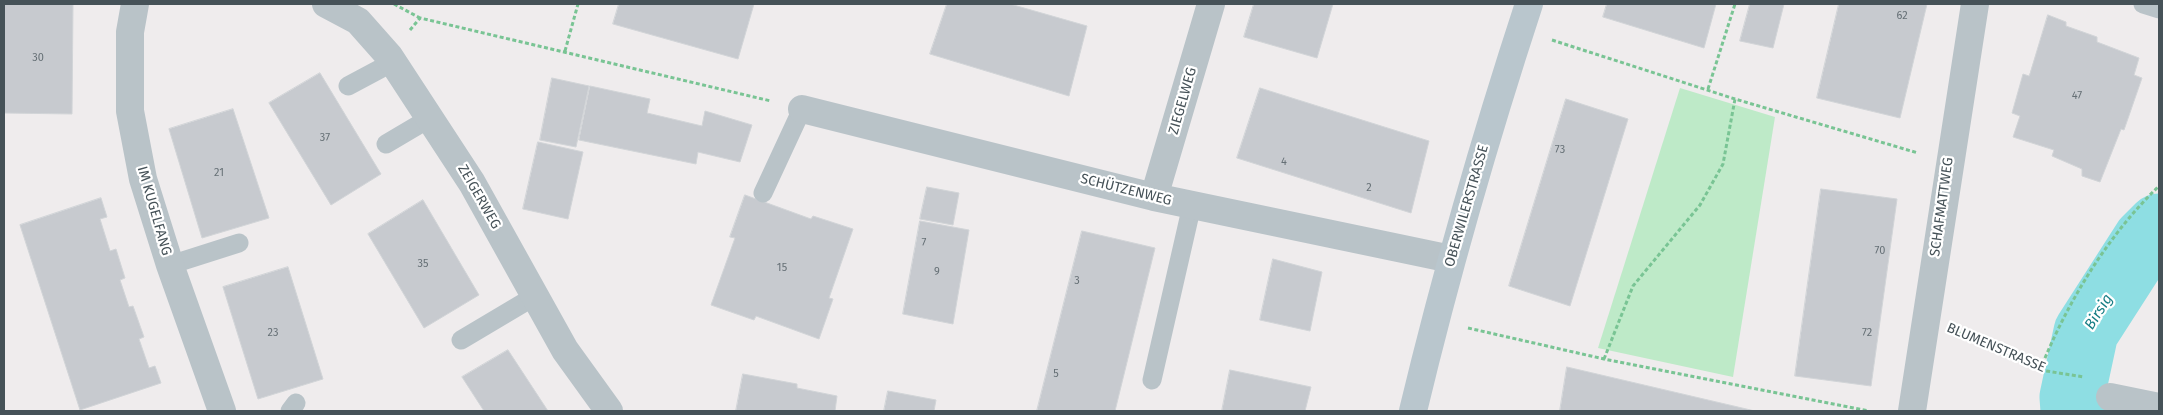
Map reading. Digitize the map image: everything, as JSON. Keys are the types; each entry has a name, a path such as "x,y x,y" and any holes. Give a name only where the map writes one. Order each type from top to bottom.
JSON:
{"main road":[{"name":"OBERWILERSTRASSE","path":"1413,411 1452,259 1529,4"}],"street":[{"name":"IM KUGELFANG","path":"135,4 130,32 130,111 143,179 170,265 222,411"},
{"name":"ZEIGERWEG","path":"326,4 358,21 391,59 472,183 565,350 609,411"},
{"name":"ZIEGELWEG","path":"1154,198 1211,4"},
{"name":"SCHAFMATTWEG","path":"1912,411 1949,162 1975,4"},
{"name":"SCHÜTZENWEG","path":"802,109 1154,198 1452,259"},
{"path":"2110,396 2159,407"}],"lane":[{"path":"2143,4 2159,9"},
{"path":"348,86 391,59"},
{"path":"763,193 802,109"},
{"path":"386,144 430,118"},
{"path":"1152,380 1192,205"},
{"path":"170,265 239,243"},
{"path":"461,340 535,296"}],"path":[{"path":"394,4 420,18 802,109"},
{"path":"565,52 578,4"},
{"path":"1708,90 1735,4"},
{"path":"391,59 420,18"},
{"path":"1520,30 1708,90 1949,162"},
{"path":"1604,359 1633,286 1700,205 1723,164 1735,98"},
{"path":"2040,370 2075,296 2134,210 2159,186"},
{"name":"BLUMENSTRASSE","path":"1927,318 2040,370 2088,378"},
{"path":"1435,320 1604,359 1869,411"}],"green space":[{"path":"1680,88 1775,117 1733,377 1598,348"}],"building":[{"path":"4,4 73,4 72,114 4,113"},
{"path":"619,4 754,4 738,59 613,24"},
{"path":"947,4 1010,4 1087,26 1069,96 930,54"},
{"path":"1254,4 1333,4 1317,58 1244,37"},
{"path":"1607,4 1716,4 1704,48 1603,17"},
{"path":"1750,4 1784,4 1773,48 1740,41"},
{"path":"1839,4 1927,4 1900,118 1817,98"},
{"path":"2048,15 2066,22 2066,26 2097,37 2097,42 2139,58 2134,75 2142,78 2124,130 2121,129 2100,182 2082,176 2082,169 2052,156 2054,150 2013,137 2020,116 2012,113 2023,74 2029,76"},
{"path":"320,73 381,174 331,205 269,103"},
{"path":"552,78 589,86 576,147 540,140"},
{"path":"590,86 650,99 647,113 702,126 705,111 752,125 740,162 698,152 696,164 579,140"},
{"path":"1260,88 1429,141 1411,213 1237,158"},
{"path":"1566,99 1628,119 1570,306 1509,286"},
{"path":"233,109 269,218 202,238 169,129"},
{"path":"538,142 583,152 568,219 523,209"},
{"path":"927,187 959,193 953,225 920,219"},
{"path":"1821,189 1897,199 1871,386 1795,376"},
{"path":"745,195 811,219 813,216 853,229 829,298 833,299 819,339 756,316 754,320 711,305 735,238 730,237"},
{"path":"101,198 107,217 100,219 110,251 116,249 125,278 120,280 129,307 133,306 144,337 139,339 149,368 155,366 161,383 80,410 20,225"},
{"path":"423,200 479,295 424,328 368,234"},
{"path":"920,221 969,230 953,324 903,314"},
{"path":"1082,231 1155,248 1115,411 1037,411"},
{"path":"1273,259 1322,272 1310,331 1260,320"},
{"path":"288,267 323,379 258,399 223,287"},
{"path":"508,350 548,411 484,411 462,377"},
{"path":"1567,367 1755,411 1560,411"},
{"path":"1230,370 1311,387 1305,411 1222,411"},
{"path":"743,374 797,384 797,388 837,396 835,411 736,411"},
{"path":"888,391 936,400 934,411 884,411"}],"waterway":[{"name":"Birsig","path":"2073,411 2072,397 2086,332 2145,240 2159,226"}]}
